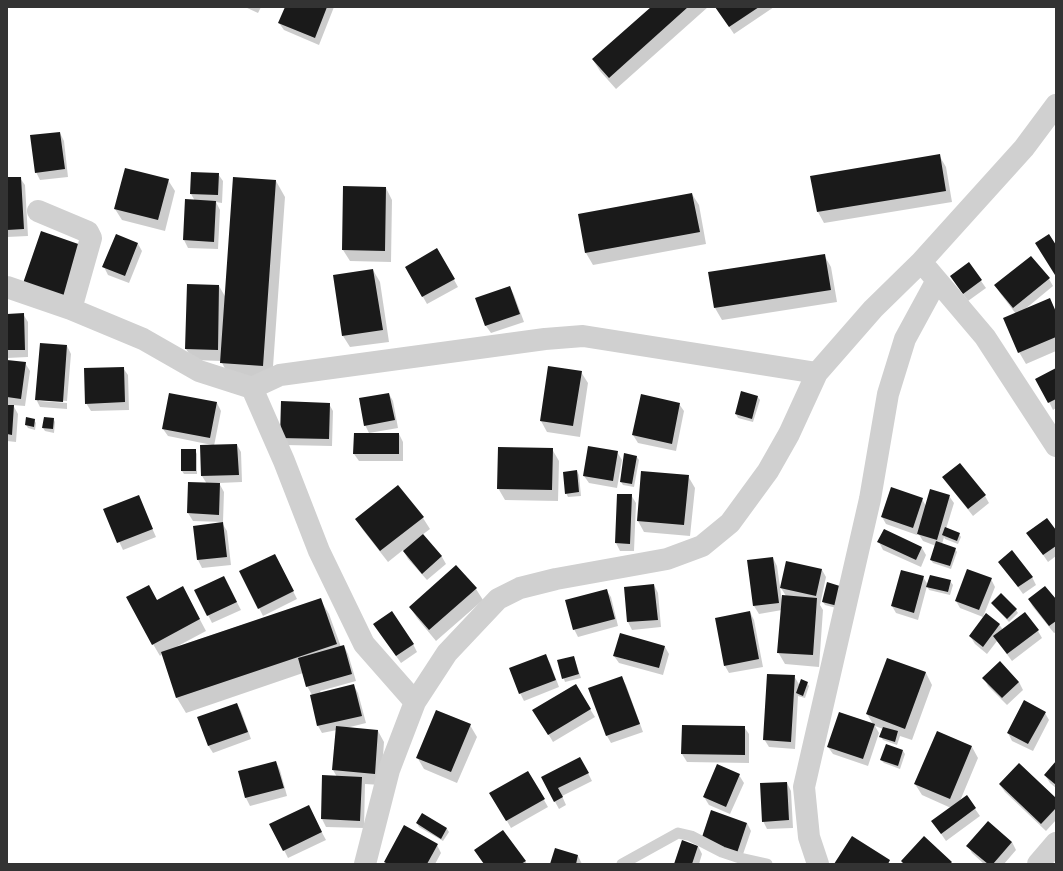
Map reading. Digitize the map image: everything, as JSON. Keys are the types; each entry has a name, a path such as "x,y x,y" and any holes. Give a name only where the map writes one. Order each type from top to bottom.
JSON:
{"street":[{"path":"365,864 389,770 415,702 446,653 498,599 520,588 556,579 667,559 702,546 730,523 768,471 788,434 816,374 873,309 921,262 1024,148 1056,105"},
{"path":"38,211 88,232 91,238 71,308"},
{"path":"921,262 936,282 985,337 1056,446"},
{"path":"818,864 809,837 804,787 870,499 888,394 905,339 936,282"},
{"path":"7,287 71,308 143,339 199,371 252,388 280,375 537,340 583,336 816,374"},
{"path":"252,388 284,461 319,551 364,644 415,702"},
{"path":"1038,864 1056,843"}],"lane":[{"path":"622,864 678,833 691,836 722,852 767,864"}],"building":[{"path":"285,7 327,7 315,38 278,23"},
{"path":"651,7 688,7 609,78 592,59"},
{"path":"715,7 759,7 729,27"},
{"path":"60,132 65,169 35,173 30,135"},
{"path":"940,154 946,191 817,212 810,176"},
{"path":"125,168 169,179 158,220 114,209"},
{"path":"191,172 219,173 218,195 190,194"},
{"path":"7,177 21,177 24,229 7,230"},
{"path":"233,177 276,180 263,366 220,363"},
{"path":"343,186 386,187 385,251 342,250"},
{"path":"692,193 700,232 585,253 578,214"},
{"path":"185,199 216,201 214,242 183,240"},
{"path":"41,231 84,246 64,304 21,289"},
{"path":"116,234 138,243 125,276 102,267"},
{"path":"1049,234 1056,245 1055,275 1035,243"},
{"path":"437,248 455,279 422,297 405,267"},
{"path":"825,254 831,290 714,308 708,272"},
{"path":"1031,256 1050,278 1013,308 994,285"},
{"path":"969,262 982,280 963,294 950,276"},
{"path":"373,269 383,330 342,336 333,275"},
{"path":"187,284 219,285 218,350 185,349"},
{"path":"510,286 520,314 485,326 475,298"},
{"path":"1050,298 1056,312 1056,337 1018,353 1003,318"},
{"path":"24,313 25,350 7,350 7,314"},
{"path":"40,343 67,345 63,402 35,400"},
{"path":"7,360 26,362 21,399 7,397"},
{"path":"548,366 582,371 573,426 540,421"},
{"path":"124,367 125,402 85,404 84,368"},
{"path":"1056,368 1056,399 1048,403 1035,379"},
{"path":"741,391 758,396 752,419 735,414"},
{"path":"169,393 217,402 210,438 162,429"},
{"path":"389,393 395,420 364,426 359,398"},
{"path":"641,394 680,403 672,444 632,435"},
{"path":"281,401 330,403 329,439 280,438"},
{"path":"7,405 14,405 12,435 7,434"},
{"path":"26,417 35,419 34,427 25,425"},
{"path":"44,417 54,418 53,429 42,428"},
{"path":"354,433 399,433 399,454 353,454"},
{"path":"237,444 239,475 201,476 200,445"},
{"path":"588,446 618,451 613,481 583,476"},
{"path":"498,447 553,448 552,490 497,489"},
{"path":"181,449 196,449 196,471 181,471"},
{"path":"624,453 637,456 632,484 620,482"},
{"path":"960,463 986,495 968,509 942,477"},
{"path":"577,470 579,492 565,494 563,472"},
{"path":"641,471 689,475 684,525 637,521"},
{"path":"188,482 220,483 219,515 187,513"},
{"path":"398,485 424,517 380,551 355,519"},
{"path":"891,487 923,498 913,528 881,517"},
{"path":"930,489 950,495 937,540 917,534"},
{"path":"617,494 632,494 630,544 615,543"},
{"path":"139,495 153,529 117,543 103,509"},
{"path":"1047,518 1056,530 1056,546 1043,555 1026,533"},
{"path":"223,522 227,557 197,560 193,526"},
{"path":"945,527 960,533 957,541 942,535"},
{"path":"884,529 922,547 916,560 877,542"},
{"path":"423,534 442,556 422,574 403,551"},
{"path":"936,541 956,548 950,566 930,560"},
{"path":"1012,550 1033,577 1018,587 998,562"},
{"path":"275,554 294,591 258,609 239,571"},
{"path":"773,557 779,603 753,606 747,560"},
{"path":"786,561 822,569 816,596 780,588"},
{"path":"456,565 477,588 429,630 409,607"},
{"path":"967,569 992,578 979,610 955,601"},
{"path":"901,570 924,576 914,613 891,606"},
{"path":"930,575 951,580 948,592 926,587"},
{"path":"224,576 237,602 207,616 194,590"},
{"path":"827,582 843,587 838,606 822,602"},
{"path":"654,584 658,620 627,622 624,587"},
{"path":"149,585 157,600 183,586 200,619 152,645 126,597"},
{"path":"1045,586 1056,599 1056,621 1049,626 1028,599"},
{"path":"607,589 615,619 573,630 565,600"},
{"path":"1001,593 1017,609 1007,619 991,603"},
{"path":"782,595 817,598 813,655 777,653"},
{"path":"321,598 337,644 176,698 161,652"},
{"path":"392,611 414,644 396,656 373,624"},
{"path":"750,611 759,659 724,666 715,618"},
{"path":"1025,612 1039,630 1007,654 993,636"},
{"path":"986,613 1000,624 983,647 969,636"},
{"path":"620,633 665,646 659,668 613,656"},
{"path":"344,645 352,674 306,687 298,658"},
{"path":"546,654 556,680 519,694 509,668"},
{"path":"574,656 579,674 562,679 557,660"},
{"path":"887,658 926,672 905,729 866,714"},
{"path":"1000,661 1019,682 1002,698 982,678"},
{"path":"767,674 795,675 791,742 763,740"},
{"path":"622,676 640,724 606,736 588,688"},
{"path":"801,679 808,682 803,696 796,693"},
{"path":"354,684 362,716 317,726 310,695"},
{"path":"576,684 591,709 548,735 532,710"},
{"path":"1024,700 1046,712 1028,744 1007,733"},
{"path":"237,703 248,732 208,746 197,717"},
{"path":"436,710 471,724 451,772 416,758"},
{"path":"839,712 875,724 863,759 827,747"},
{"path":"682,725 745,726 745,755 681,754"},
{"path":"336,726 378,730 375,774 332,770"},
{"path":"883,727 898,731 895,742 879,737"},
{"path":"937,731 972,746 950,799 914,784"},
{"path":"886,744 903,750 898,766 880,760"},
{"path":"580,757 589,773 558,788 563,797 554,802 541,777"},
{"path":"276,761 284,788 245,798 238,771"},
{"path":"1056,761 1056,785 1044,775"},
{"path":"1019,763 1056,798 1056,808 1041,824 999,784"},
{"path":"717,764 740,774 726,807 703,797"},
{"path":"528,771 545,799 506,821 489,793"},
{"path":"322,775 362,777 360,821 321,819"},
{"path":"787,782 789,820 762,822 760,783"},
{"path":"967,795 976,808 941,834 931,821"},
{"path":"309,805 322,832 283,851 269,824"},
{"path":"711,810 747,823 737,853 701,840"},
{"path":"422,813 447,828 441,839 416,823"},
{"path":"988,821 1012,842 993,864 988,864 966,846"},
{"path":"404,825 438,844 427,864 388,864 384,862"},
{"path":"503,830 526,861 521,864 484,864 474,850"},
{"path":"852,836 890,860 888,864 834,864"},
{"path":"924,836 952,862 950,864 904,864 901,861"},
{"path":"682,840 698,846 692,864 674,864"},
{"path":"555,848 578,855 576,864 550,864"}]}
